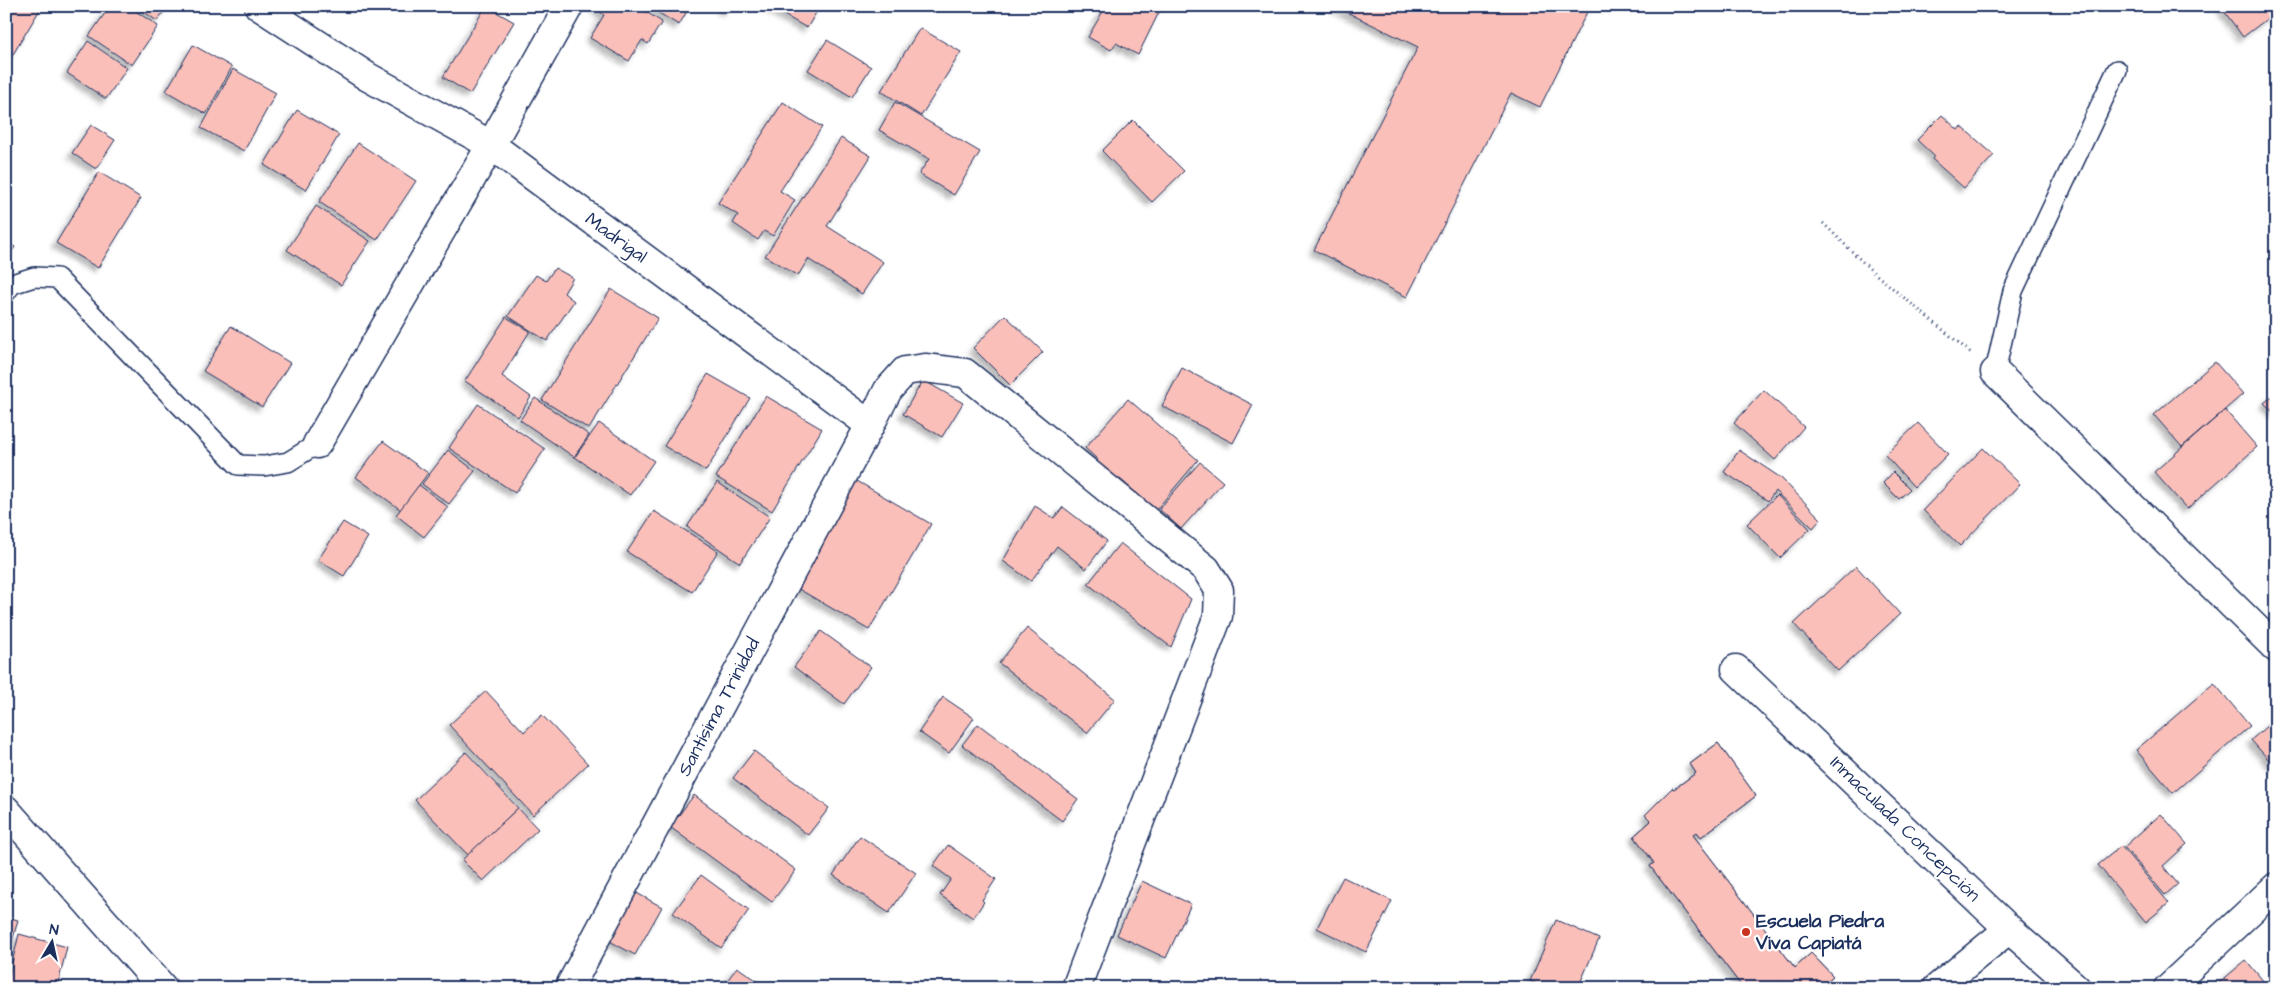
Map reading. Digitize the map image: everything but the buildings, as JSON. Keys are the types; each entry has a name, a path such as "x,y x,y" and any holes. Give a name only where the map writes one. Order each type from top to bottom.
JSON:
{"street":[{"name":"Madrigal","path":"259,6 368,77 491,146 870,425"},
{"path":"317,444 491,146 569,6"},
{"name":"Santísima Trinidad","path":"569,988 888,390 905,371 925,368 965,373 1206,569 1219,590 1218,616 1076,988"},
{"path":"1995,372 2276,648"},
{"name":"Inmaculada Concepción","path":"1736,669 2009,929 2076,988"},
{"path":"6,810 163,988"},
{"path":"2168,988 2276,887"},
{"path":"1937,988 2009,929"}],"lane":[{"path":"1995,372 2013,291 2117,70"},
{"path":"6,292 12,284 34,277 57,278 238,466 264,466 288,462 317,444"}],"path":[{"path":"1823,223 1873,272 1995,372"}],"place":[{"name":"Escuela Piedra Viva Capiatá","path":"1746,932"}]}
